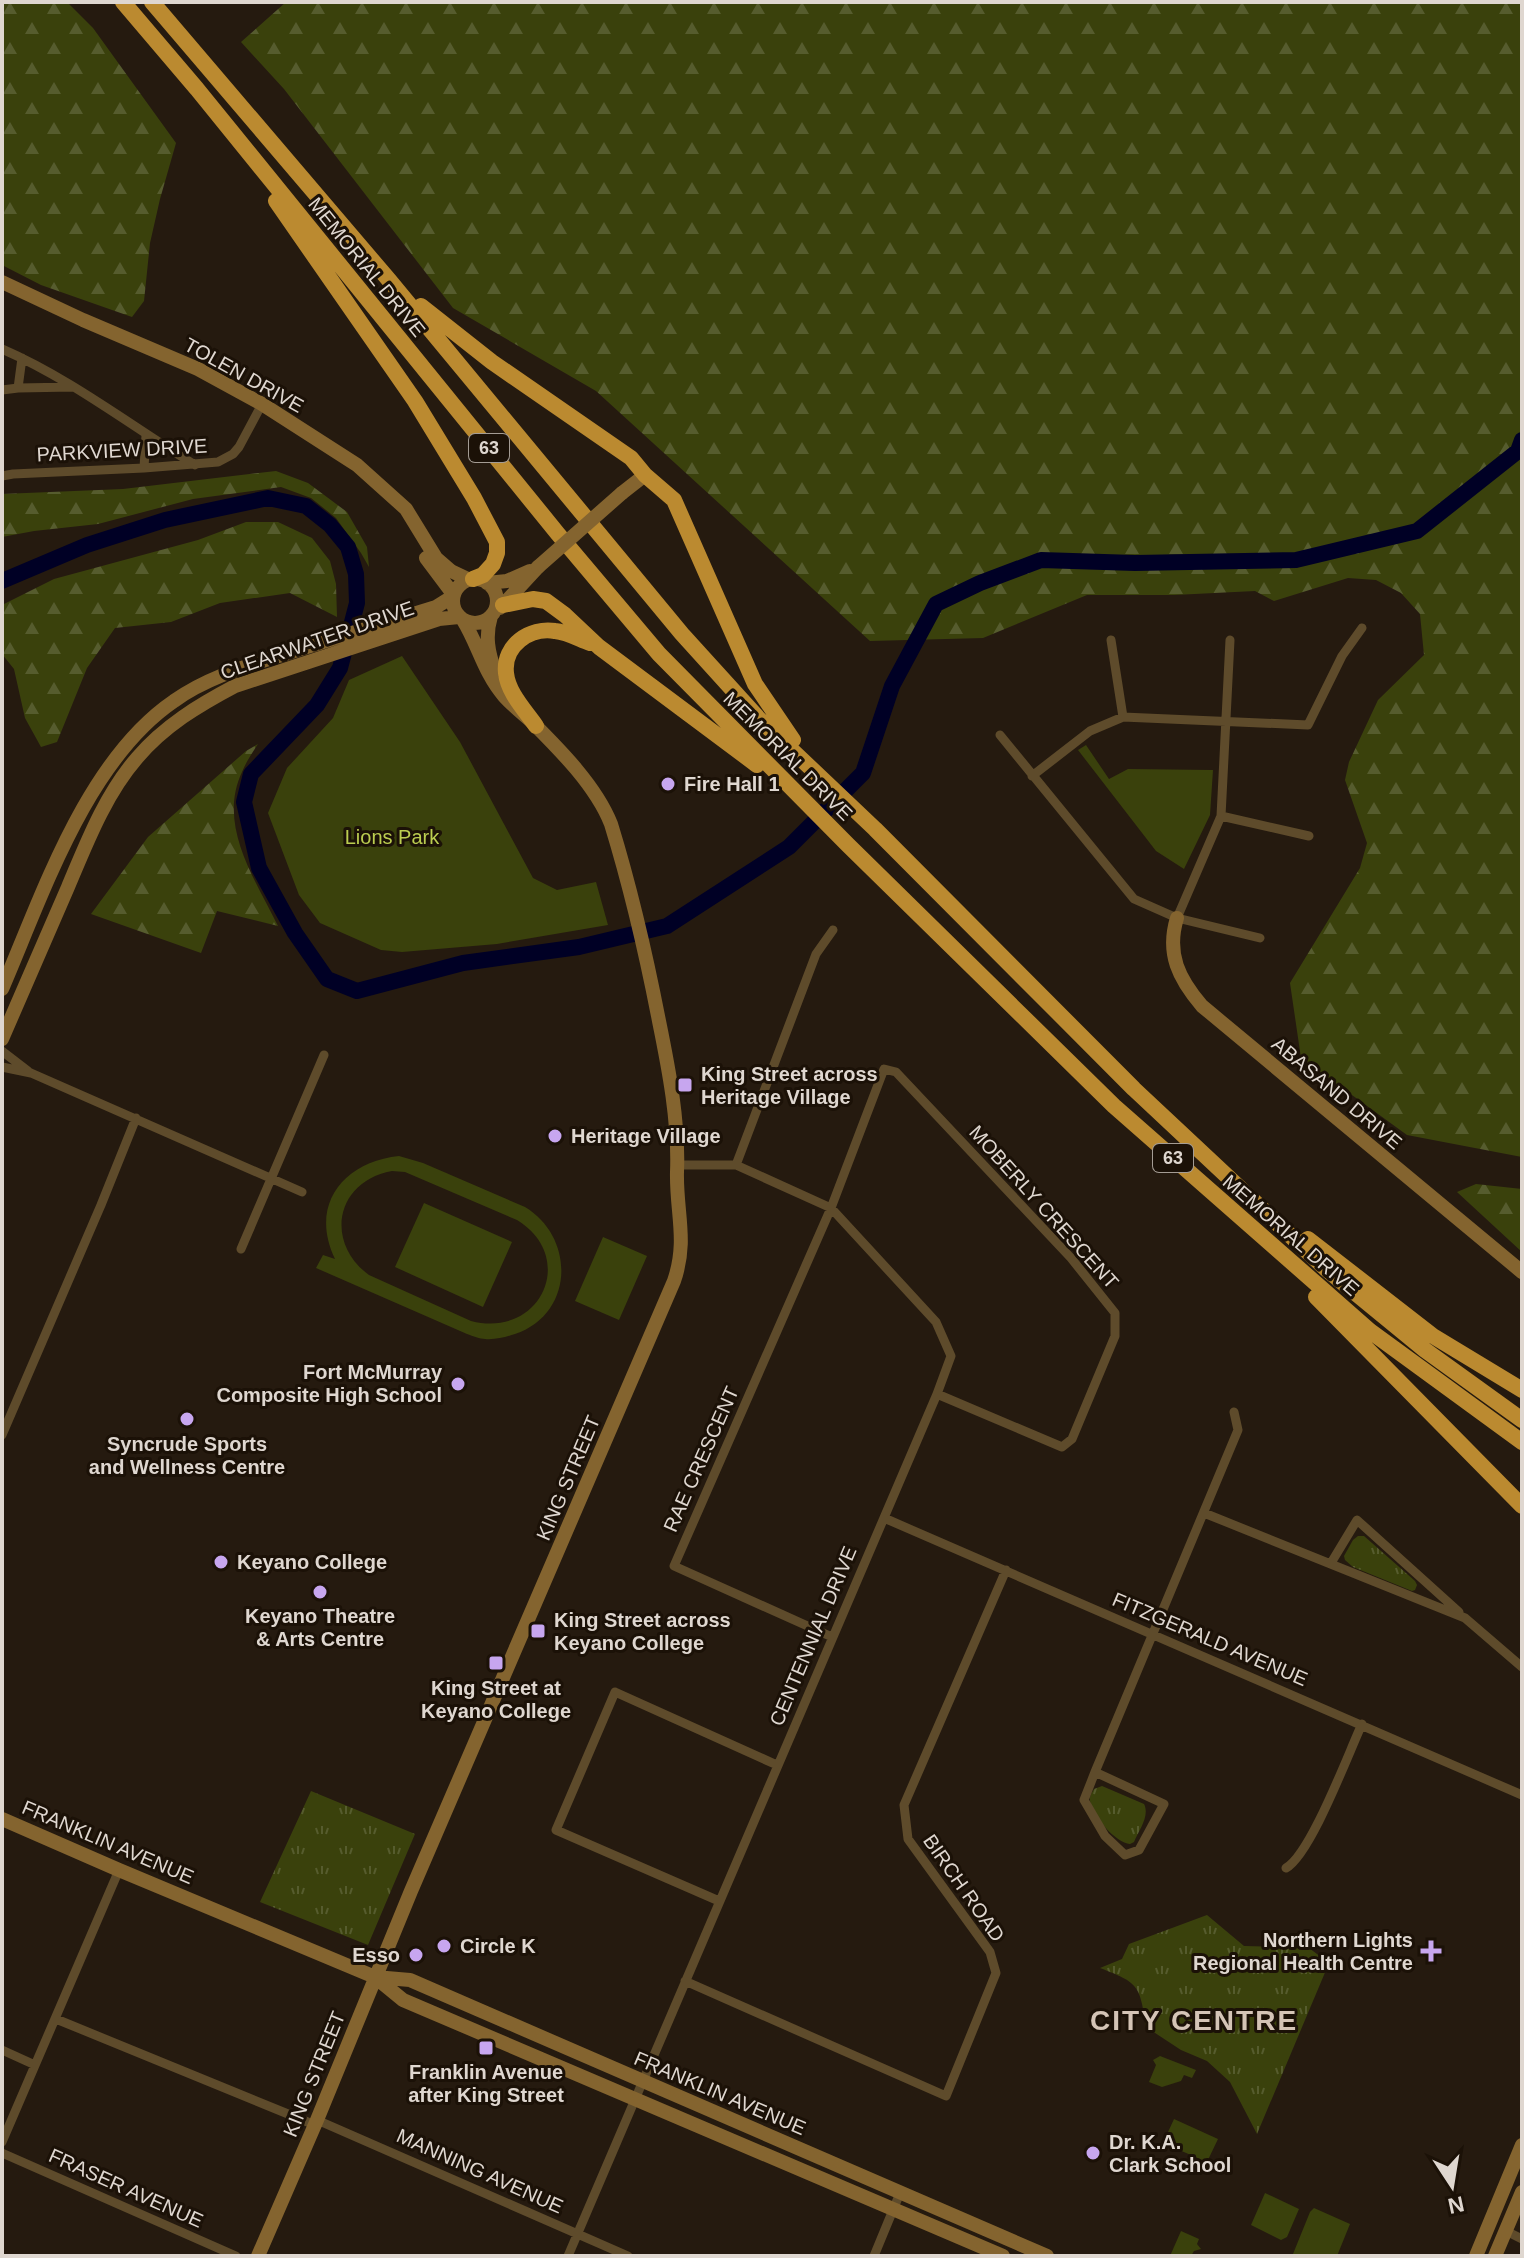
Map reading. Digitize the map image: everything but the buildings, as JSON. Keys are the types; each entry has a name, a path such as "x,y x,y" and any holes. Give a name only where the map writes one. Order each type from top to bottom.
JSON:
{"highway":[{"name":"MEMORIAL DRIVE","path":"123,2 659,654 796,794 1114,1106 1370,1331 1522,1442"},
{"name":"MEMORIAL DRIVE","path":"152,2 389,280 682,634 759,719 875,829 1134,1089 1325,1268 1425,1350 1522,1420"},
{"path":"197,89 415,401 474,498 497,542 497,553 488,570 477,581"},
{"path":"389,280 492,362 631,458 674,500 755,684 815,770"},
{"path":"496,611 533,599 546,601 599,647 796,794"},
{"path":"536,726 512,692 506,673 506,662 514,645 531,633 556,631 599,647"},
{"path":"1215,1166 1433,1336 1522,1390"},
{"path":"1226,1204 1522,1506"}],"main road":[{"name":"TOLEN DRIVE","path":"2,282 198,369 262,404 357,465 406,509 436,558 451,571 477,581"},
{"path":"538,567 507,581 461,584 453,595 453,605 461,618 479,623 496,611 538,567 645,475"},
{"name":"TOLEN DRIVE","path":"406,509 424,555 453,595"},
{"path":"477,581 493,588 497,597 496,611"},
{"name":"CLEARWATER DRIVE","path":"437,613 453,595"},
{"name":"KING STREET","path":"496,611 487,636 491,660 494,671 518,709"},
{"name":"CLEARWATER DRIVE","path":"2,989 71,831 99,780 151,719 175,700 212,680 262,669 437,613 461,618"},
{"name":"KING STREET","path":"258,2256 674,1281 683,1245 670,1080 646,953 624,866 604,808 593,790 536,726 505,698 490,677 476,642 461,618"},
{"name":"CLEARWATER DRIVE","path":"2,1039 87,843 111,795 137,758 165,729 262,669"},
{"name":"ABASAND DRIVE","path":"1177,918 1172,936 1177,969 1186,988 1202,1006 1522,1272"},
{"name":"FRANKLIN AVENUE","path":"2,1819 375,1977 403,2000 1003,2256"},
{"name":"FRANKLIN AVENUE","path":"375,1977 410,1980 1047,2256"},
{"path":"1476,2256 1522,2145"},
{"path":"1495,2256 1522,2192"}],"street":[{"path":"2,349 76,387 195,465"},
{"path":"18,388 22,358"},
{"path":"2,390 76,387"},
{"name":"PARKVIEW DRIVE","path":"2,476 218,462 239,447 262,404"},
{"path":"144,468 146,435"},
{"path":"1032,776 1090,731 1123,717 1308,725 1342,656 1362,628"},
{"path":"1111,640 1123,717"},
{"path":"1177,918 1221,816 1230,640"},
{"path":"1000,735 1134,899 1177,918 1260,938"},
{"path":"1221,816 1309,836"},
{"path":"736,1165 816,954 833,930"},
{"path":"2,1051 31,1073"},
{"path":"241,1249 324,1055"},
{"path":"2,1067 31,1073 302,1192"},
{"name":"MOBERLY CRESCENT","path":"831,1208 884,1069 896,1072 1071,1258 1115,1313 1115,1336 1072,1439 1062,1447 937,1394"},
{"path":"2,1435 136,1118"},
{"name":"CENTENNIAL DRIVE","path":"568,2256 951,1356 936,1322 831,1208 736,1165 678,1165"},
{"name":"RAE CRESCENT","path":"831,1208 674,1566 832,1637"},
{"path":"1095,1772 1164,1804 1139,1850 1125,1855 1105,1836 1084,1800 1095,1772 1238,1430 1234,1412"},
{"path":"1204,1513 1465,1618"},
{"name":"FITZGERALD AVENUE","path":"884,1518 1520,1791"},
{"path":"1331,1563 1357,1520 1522,1667"},
{"name":"BIRCH ROAD","path":"685,1981 946,2096 996,1973 990,1952 908,1839 904,1805 1006,1570"},
{"path":"719,1901 556,1830 615,1692 777,1765"},
{"path":"1286,1868 1293,1864 1308,1844 1362,1724"},
{"path":"2,2142 119,1870"},
{"name":"MANNING AVENUE","path":"56,2019 316,2122 628,2256"},
{"path":"2,2050 35,2065"},
{"name":"FRASER AVENUE","path":"2,2153 236,2256"},
{"path":"874,2256 900,2193"},
{"path":"1506,2231 1522,2239"}],"green space":[{"path":"2,2 67,2 93,28 176,143 150,243 144,301 132,317 41,285 2,265"},
{"path":"286,2 1522,2 1522,1157 1407,1135 1301,1058 1290,983 1360,868 1367,843 1345,780 1349,762 1378,700 1424,655 1420,614 1401,593 1376,580 1348,578 1274,601 1255,591 1087,595 983,638 870,641 596,391 453,308 284,89 241,42"},
{"path":"276,471 308,483 347,512 367,547 369,567 336,518 311,498 281,487 193,499 98,524 2,537 2,494 123,489"},
{"path":"246,522 278,522 312,538 330,561 336,584 337,617 290,593 220,603 171,622 115,628 87,668 57,742 41,747 25,718 14,669 2,654 4,604 54,579 198,540"},
{"name":"Lions Park","path":"402,656 460,742 533,878 557,890 596,882 608,925 497,944 402,952 381,950 320,923 299,895 268,813 287,768 333,718 349,680"},
{"path":"258,744 247,761 235,792 236,832 250,871 278,926 217,911 201,953 91,914 148,837 246,751"},
{"path":"1086,745 1109,779 1128,769 1213,770 1210,815 1184,869 1156,851 1078,750"},
{"path":"399,1156 423,1163 525,1207 542,1221 553,1237 560,1256 558,1293 549,1310 534,1324 515,1334 497,1339 481,1338 316,1268 323,1255 335,1259 326,1221 336,1190 347,1177 379,1160","holes":["392,1171 405,1172 517,1220 535,1236 545,1254 548,1273 543,1291 532,1307 516,1318 496,1323 471,1321 369,1275 355,1261 346,1246 342,1230 348,1200 358,1187 373,1177"]},
{"path":"1476,1184 1522,1189 1522,1252 1457,1192"},
{"path":"424,1203 512,1242 483,1307 395,1267"},
{"path":"603,1237 647,1256 619,1320 575,1301"},
{"path":"1358,1536 1364,1536 1415,1581 1415,1590 1353,1567 1345,1560 1344,1556"},
{"path":"1102,1786 1144,1804 1145,1818 1134,1842 1130,1844 1118,1839 1095,1814 1090,1798 1094,1789"},
{"path":"311,1791 415,1834 368,1945 260,1902"},
{"path":"1207,1915 1244,1946 1309,1948 1329,1963 1257,2134 1230,2082 1207,2061 1181,2050 1146,2027 1142,2002 1135,1987 1100,1968 1122,1959 1129,1944"},
{"path":"1160,2056 1196,2070 1192,2078 1184,2075 1181,2081 1162,2087 1149,2082 1156,2065 1153,2060"},
{"path":"1174,2119 1218,2139 1207,2162 1163,2143"},
{"path":"1265,2193 1299,2209 1287,2237 1281,2240 1251,2225"},
{"path":"1314,2208 1350,2224 1337,2256 1293,2254"},
{"path":"1181,2231 1199,2239 1197,2244 1201,2249 1191,2256 1170,2256"}],"waterway":[{"path":"2,581 87,545 165,520 268,498 306,506 330,525 348,547 356,574 357,603 340,668 317,705 251,774 244,802 259,868 295,933 327,979 357,991 463,963 579,947 667,926 789,847 863,773 892,686 936,604 980,583 1041,560 1135,563 1296,560 1417,531 1518,451 1522,440"}],"place":[{"name":"Fire Hall 1","path":"668,784"},
{"name":"King Street across Heritage Village","path":"685,1085"},
{"name":"Heritage Village","path":"555,1136"},
{"name":"Fort McMurray Composite High School","path":"458,1384"},
{"name":"Syncrude Sports and Wellness Centre","path":"187,1419"},
{"name":"Keyano College","path":"221,1562"},
{"name":"Keyano Theatre & Arts Centre","path":"320,1592"},
{"name":"King Street across Keyano College","path":"538,1631"},
{"name":"King Street at Keyano College","path":"496,1663"},
{"name":"Circle K","path":"444,1946"},
{"name":"Northern Lights Regional Health Centre","path":"1431,1951"},
{"name":"Esso","path":"416,1955"},
{"name":"Franklin Avenue after King Street","path":"486,2048"},
{"name":"Dr. K.A. Clark School","path":"1093,2153"}],"district":[{"name":"CITY CENTRE","path":"1194,2020"}]}
